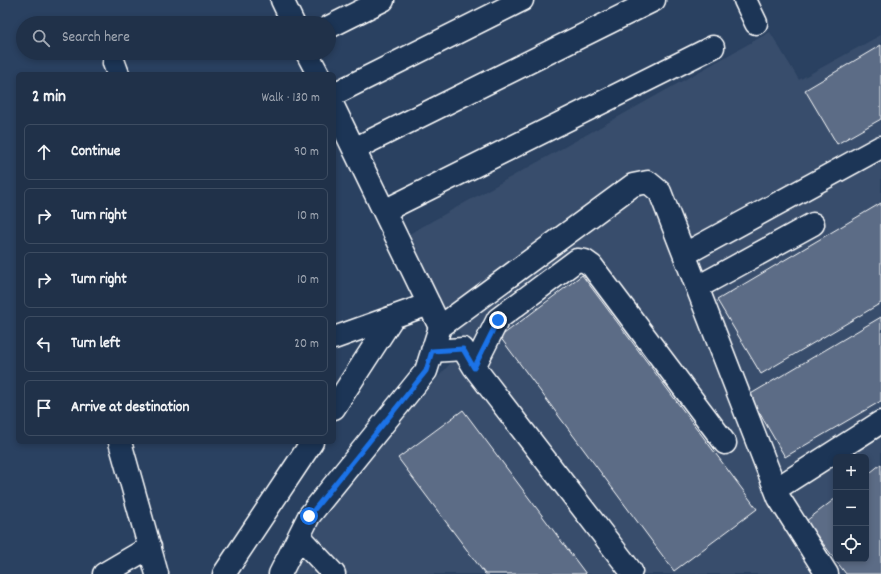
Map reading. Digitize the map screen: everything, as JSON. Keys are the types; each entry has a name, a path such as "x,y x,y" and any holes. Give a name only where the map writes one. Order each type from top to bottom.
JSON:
{"street":[{"path":"282,0 290,16"},
{"path":"336,24 383,0"},
{"path":"336,93 522,0"},
{"path":"354,149 654,0"},
{"path":"744,0 756,23"},
{"path":"384,211 713,47"},
{"path":"311,60 317,72"},
{"path":"336,112 440,327"},
{"path":"685,254 881,147"},
{"path":"280,574 309,516 426,371 440,327 634,185 648,182 660,192 778,494 827,574"},
{"path":"698,287 813,224"},
{"path":"474,368 498,320 577,260 585,261 592,266 725,443"},
{"path":"336,337 429,304"},
{"path":"336,405 393,317"},
{"path":"432,351 463,349 474,368 631,571"},
{"path":"778,494 881,422"},
{"path":"121,444 157,574"},
{"path":"224,574 311,444"},
{"path":"299,537 334,574"},
{"path":"104,574 150,547"}],"shaded area":[{"path":"770,32 799,80 881,35 881,574 286,574 302,532 463,349 466,343 402,238"}],"building":[{"path":"881,45 881,119 837,144 805,90"},
{"path":"881,203 881,303 761,374 717,300"},
{"path":"582,275 757,509 674,571 500,337"},
{"path":"881,317 881,401 785,457 749,395"},
{"path":"463,410 586,574 485,574 398,458"},
{"path":"881,464 881,574 846,574 837,562 869,562 869,474"},
{"path":"833,500 833,557 806,521"}],"route":[{"path":"309,516 426,371 432,351 463,349 474,368 498,320"}]}
